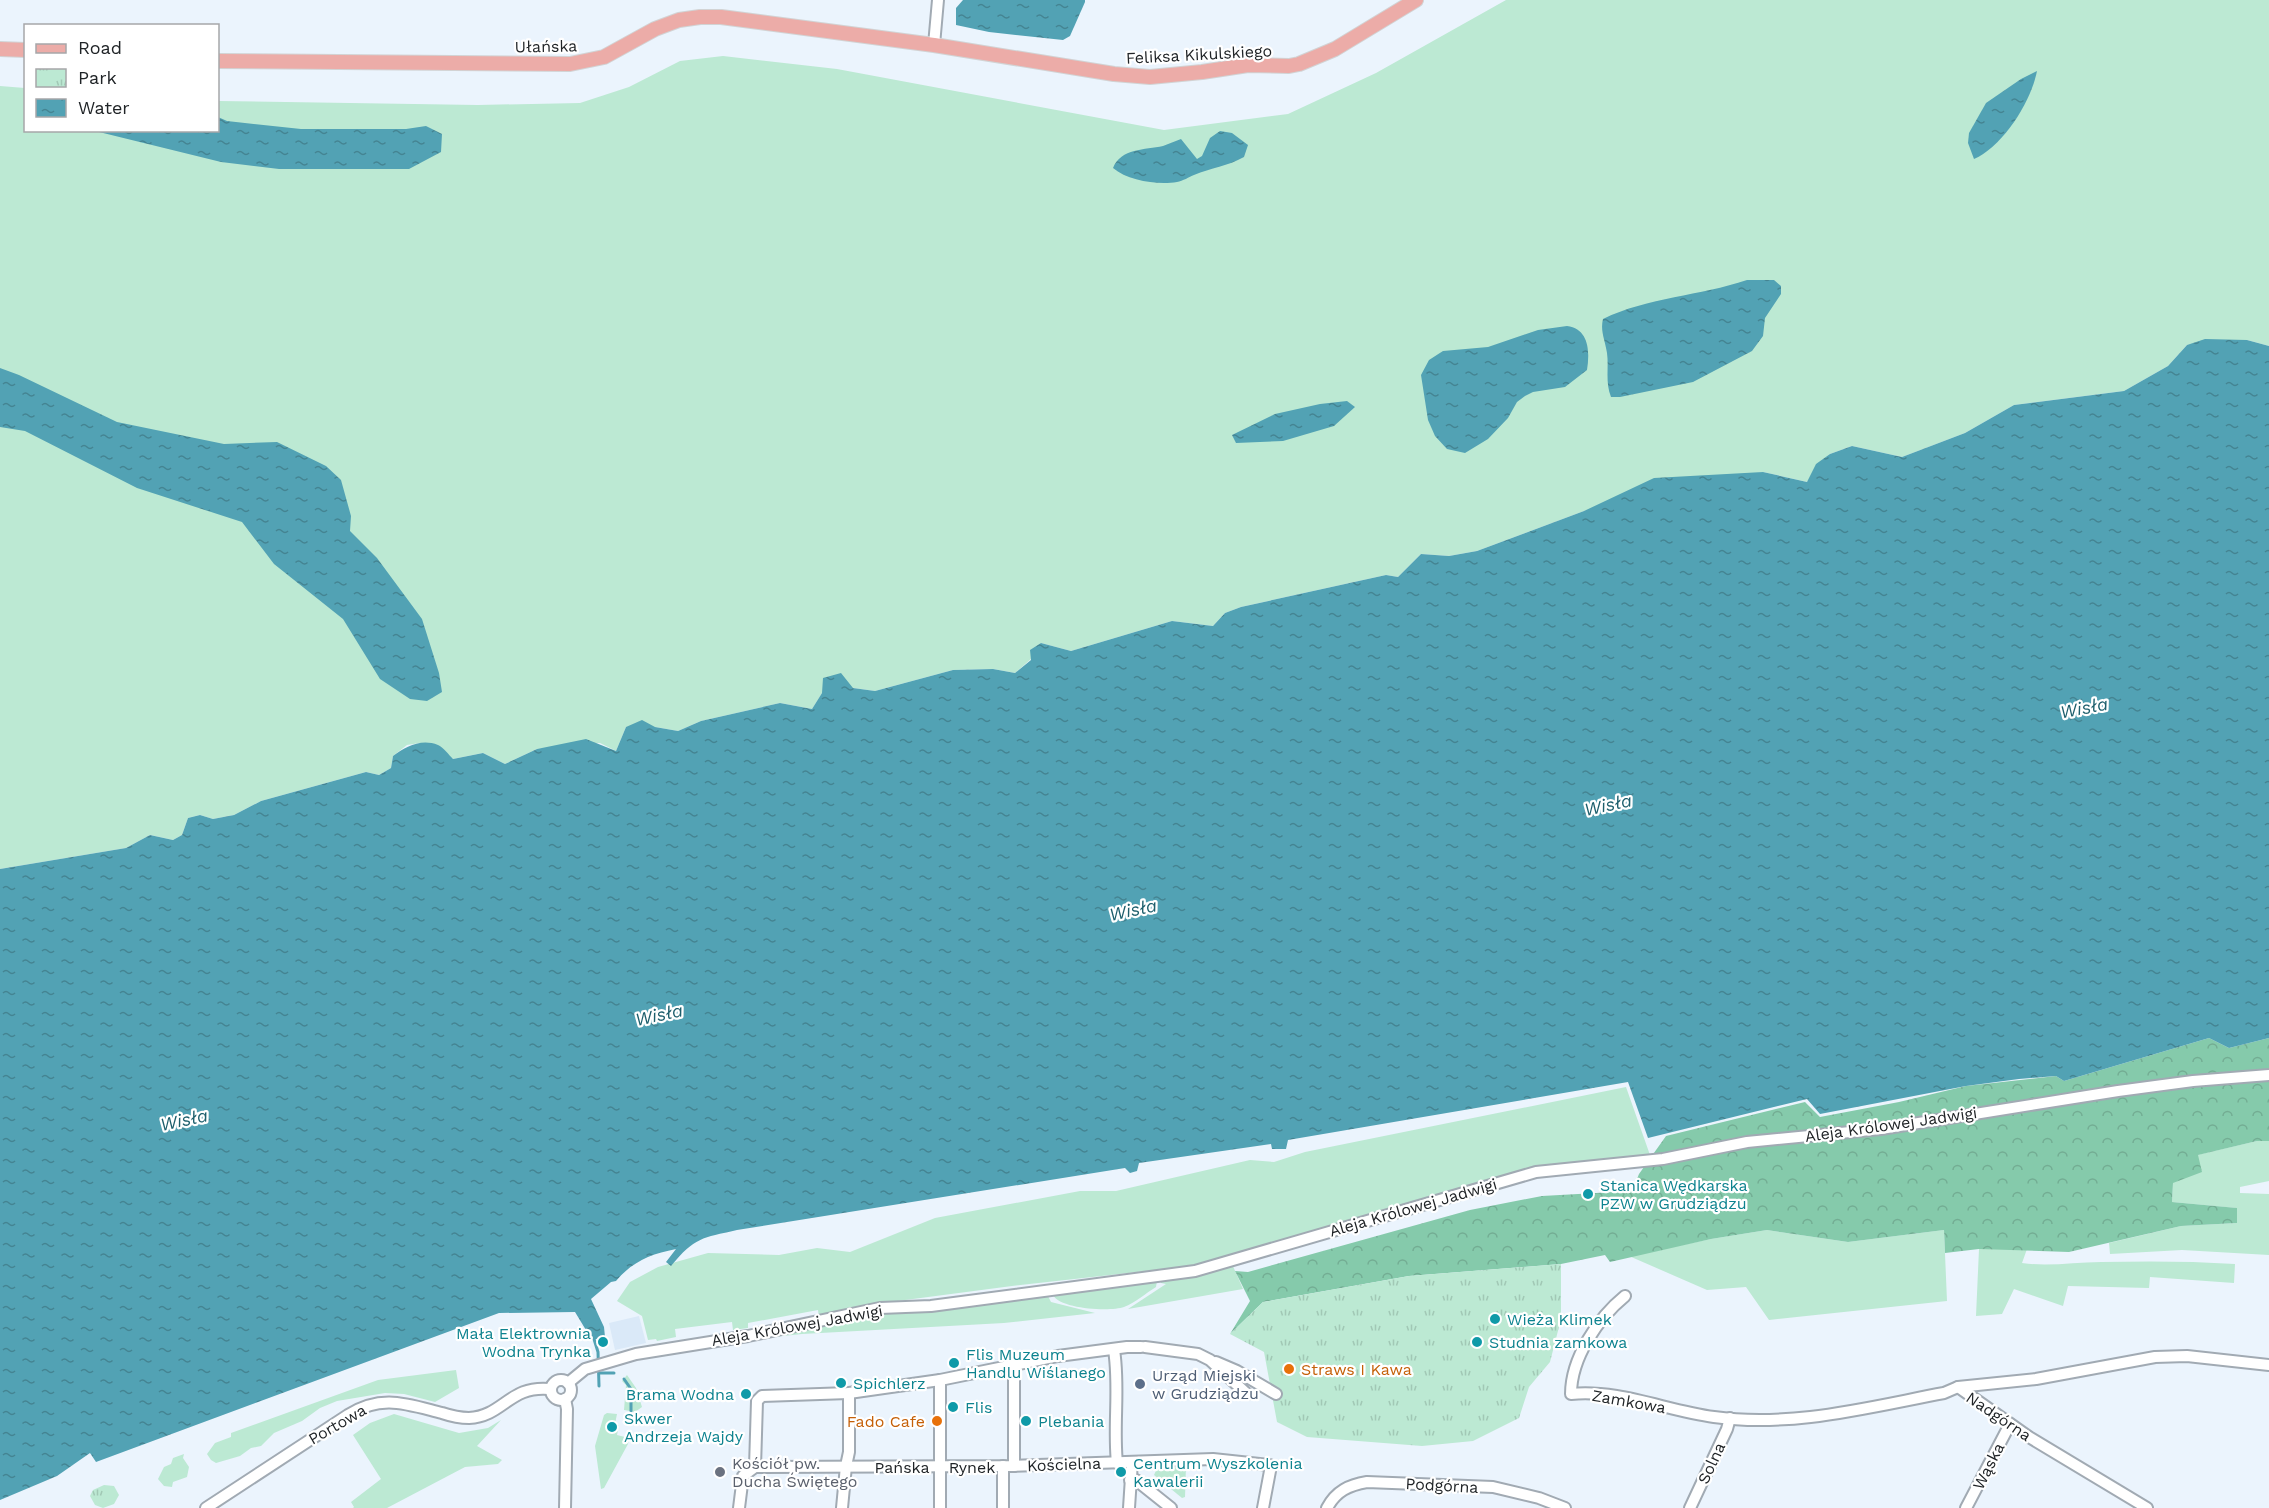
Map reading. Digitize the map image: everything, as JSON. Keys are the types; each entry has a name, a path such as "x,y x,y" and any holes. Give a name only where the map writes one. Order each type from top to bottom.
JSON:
{"main road":[{"name":"Feliksa Kikulskiego","path":"934,45 1113,75 1150,77 1248,65 1289,66 1309,61 1335,49 1416,0"},
{"name":"Ułańska","path":"219,61 570,64 604,57 655,29 700,16 934,45"},
{"path":"0,49 24,50"}],"street":[{"path":"934,45 938,0"},
{"name":"Aleja Królowej Jadwigi","path":"568,1383 585,1369 659,1349 748,1336 880,1308 932,1306 1195,1271 1536,1172 1663,1160 1747,1142 1881,1128 2118,1091 2269,1075"},
{"name":"Zamkowa","path":"1625,1296 1603,1318 1584,1349 1571,1378 1571,1394 1603,1394 1716,1418 1730,1418"},
{"path":"739,1508 743,1476 755,1467 757,1401 759,1398 770,1395 849,1393 940,1380 1058,1356 1143,1347 1198,1354 1236,1371 1276,1394"},
{"path":"1114,1350 1117,1463"},
{"path":"1958,1387 2036,1379 2155,1357 2187,1356 2269,1365"},
{"path":"1210,1359 1247,1394"},
{"path":"1009,1466 1014,1365"},
{"path":"559,1379 568,1383 571,1392 565,1399 556,1399 552,1395 550,1389 553,1383 559,1379"},
{"path":"940,1380 941,1467"},
{"name":"Nadgórna","path":"1730,1418 1798,1420 1944,1393 1958,1387 2010,1424 2146,1508"},
{"name":"Portowa","path":"206,1508 365,1406 382,1402 401,1402 456,1417 473,1418 484,1416 516,1394 526,1390 550,1389"},
{"path":"842,1508 849,1452 849,1393"},
{"path":"565,1399 567,1409 565,1508"},
{"name":"Solna","path":"1690,1508 1730,1418"},
{"name":"Wąska","path":"1966,1508 2010,1424"},
{"name":"Kościelna","path":"1009,1466 1214,1459 1269,1465 1270,1471 1263,1508"},
{"path":"1129,1508 1132,1462"},
{"name":"Rynek","path":"940,1508 941,1467 1009,1466 1003,1508"},
{"name":"Pańska","path":"755,1467 941,1467"},
{"path":"1130,1480 1136,1480 1171,1508"},
{"name":"Podgórna","path":"1327,1508 1339,1492 1353,1485 1367,1482 1493,1487 1539,1498 1565,1508"}],"shaded area":[{"path":"639,1316 646,1343 615,1350 609,1323"}],"green space":[{"path":"1506,0 2269,0 2269,346 2247,340 2187,345 2168,366 2124,391 2014,405 1965,433 1902,457 1852,446 1830,454 1807,482 1763,472 1584,511 1477,551 1449,556 1421,554 1398,577 1386,575 1241,607 1225,613 1213,626 1172,621 1071,651 1041,643 1031,659 1015,673 993,669 953,670 875,691 853,688 822,693 812,709 780,703 701,721 678,731 655,727 626,727 616,751 600,743 537,749 505,764 483,753 453,759 420,743 407,745 393,756 391,768 379,775 366,772 261,801 234,815 213,819 200,815 188,818 182,835 173,840 150,835 126,848 0,869 0,86 24,88 24,132 219,132 219,101 478,105 580,103 629,87 680,61 723,56 837,69 1164,130 1288,114 1376,73"},
{"path":"2209,1038 2229,1048 2269,1038 2269,1141 2257,1141 2198,1155 2202,1172 2173,1183 2172,1202 2237,1208 2237,1223 2181,1226 2069,1252 1979,1249 1945,1253 1944,1230 1848,1242 1767,1230 1711,1239 1610,1262 1605,1255 1561,1264 1409,1276 1263,1302 1230,1334 1250,1301 1235,1271 1248,1272 1470,1210 1542,1196 1632,1191 1639,1174 1666,1136 1805,1102 1820,1117 1966,1086 2056,1076 2064,1081"},
{"path":"1626,1087 1650,1155 1556,1164 1191,1266 890,1302 819,1318 818,1310 748,1323 748,1328 733,1330 732,1322 675,1329 676,1337 657,1341 656,1339 648,1340 642,1316 617,1301 630,1282 658,1267 708,1253 779,1255 817,1248 850,1252 935,1218 1080,1191 1116,1191 1250,1160 1274,1162 1305,1152"},
{"path":"2257,1141 2269,1141 2269,1181 2240,1187 2240,1193 2269,1194 2269,1255 2182,1250 2110,1254 2109,1243 2181,1226 2237,1223 2236,1208 2172,1202 2173,1182 2197,1155"},
{"path":"1767,1230 1848,1242 1944,1230 1947,1301 1769,1320 1746,1287 1707,1290 1629,1256"},
{"path":"1979,1249 2027,1249 2022,1263 2032,1264 2152,1261 2235,1264 2234,1283 2150,1277 2149,1288 2068,1286 2063,1306 2014,1289 2002,1314 1976,1316"},
{"path":"1232,1264 1243,1289 1128,1309 1166,1284 1161,1283 1161,1280"},
{"path":"1561,1264 1561,1319 1550,1362 1529,1387 1519,1418 1473,1441 1422,1446 1307,1437 1277,1422 1264,1352 1230,1334 1263,1302 1409,1276"},
{"path":"1157,1281 1156,1287 1132,1303 1117,1308 1097,1309 1075,1306 1057,1300 1053,1295 1095,1287"},
{"path":"1048,1296 1051,1302 1095,1313 1004,1323 802,1334 755,1339 870,1313"},
{"path":"456,1370 459,1388 435,1402 404,1394 385,1393 337,1401 320,1408 302,1421 274,1433 261,1446 251,1448 240,1456 216,1463 207,1454 215,1443 231,1437 231,1433 378,1380"},
{"path":"627,1375 636,1388 642,1407 635,1412 624,1410 626,1385 622,1381"},
{"path":"394,1414 459,1433 488,1428 501,1420 477,1446 502,1460 498,1464 465,1467 387,1508 353,1508 351,1502 381,1479 353,1435 370,1423"},
{"path":"617,1414 615,1424 619,1425 617,1435 629,1438 604,1488 601,1489 595,1446 604,1415"},
{"path":"184,1454 183,1458 189,1467 187,1477 173,1482 172,1487 164,1486 158,1479 164,1467 171,1464 173,1458"},
{"path":"1158,1466 1186,1466 1185,1497 1182,1498 1154,1475"},
{"path":"104,1485 114,1486 119,1495 114,1504 103,1508 95,1505 90,1496 93,1490"}],"water":[{"path":"963,0 1085,0 1085,2 1070,36 1063,40 989,32 956,25 956,8"},
{"path":"2037,71 2029,96 2014,122 1995,144 1974,159 1968,143 1969,133 1986,103"},
{"path":"219,117 227,121 301,129 406,129 426,126 442,134 441,152 409,169 279,169 221,162 99,132 219,132"},
{"path":"1220,131 1232,133 1248,145 1244,157 1181,181 1169,183 1135,179 1113,168 1117,161 1128,153 1163,146 1181,139 1197,159 1202,156 1210,138"},
{"path":"1747,280 1774,280 1781,286 1781,294 1765,318 1763,336 1752,351 1693,382 1611,397 1607,353 1602,332 1603,319 1656,301"},
{"path":"1567,326 1580,331 1584,336 1588,349 1587,370 1565,387 1533,392 1525,396 1517,402 1508,418 1488,439 1465,453 1447,449 1435,436 1428,420 1421,375 1429,360 1443,351 1488,347 1538,330"},
{"name":"Wisła","path":"2205,339 2247,340 2269,346 2269,1038 2229,1048 2209,1038 2064,1081 2056,1076 1966,1086 1820,1114 1807,1099 1648,1138 1628,1082 1288,1140 1286,1149 1272,1149 1271,1144 1139,1163 1137,1171 1130,1173 1125,1168 737,1230 700,1240 687,1249 671,1266 666,1262 676,1249 658,1253 636,1263 616,1281 611,1282 591,1299 604,1327 605,1337 592,1340 575,1312 499,1313 96,1462 90,1453 57,1476 0,1500 0,869 126,848 150,835 173,840 182,835 188,818 200,815 213,819 234,815 261,801 366,772 379,775 391,768 393,756 419,743 438,745 453,759 483,753 505,764 537,749 586,739 616,751 626,727 642,720 655,727 678,731 701,721 780,703 812,709 822,693 823,678 841,673 853,688 875,691 953,670 993,669 1015,673 1031,660 1030,650 1041,643 1071,651 1172,621 1213,626 1225,613 1241,607 1386,575 1398,577 1421,554 1449,556 1477,551 1584,511 1654,478 1763,472 1807,482 1816,464 1830,454 1852,446 1902,457 1965,433 2014,405 2124,391 2168,366 2187,345"},
{"path":"0,368 117,422 224,444 277,442 326,466 341,480 351,516 350,531 377,558 422,619 439,673 442,692 427,701 410,699 380,679 343,619 274,564 242,522 137,488 25,431 0,427"},
{"path":"1347,401 1355,407 1334,426 1283,441 1236,443 1232,435 1275,414 1320,404"}],"waterway":[{"path":"594,1339 598,1352 599,1386"},
{"path":"600,1373 614,1373"},
{"path":"624,1379 631,1389 631,1411"}],"place":[{"name":"Stanica Wędkarska PZW w Grudziądzu","path":"1588,1194"},
{"name":"Wieża Klimek","path":"1495,1319"},
{"name":"Mała Elektrownia Wodna Trynka","path":"603,1342"},
{"name":"Studnia zamkowa","path":"1477,1342"},
{"name":"Flis Muzeum Handlu Wiślanego","path":"954,1363"},
{"name":"Straws I Kawa","path":"1289,1369"},
{"name":"Spichlerz","path":"841,1383"},
{"name":"Urząd Miejski w Grudziądzu","path":"1140,1384"},
{"name":"Brama Wodna","path":"746,1394"},
{"name":"Flis","path":"953,1407"},
{"name":"Fado Cafe","path":"937,1421"},
{"name":"Plebania","path":"1026,1421"},
{"name":"Skwer Andrzeja Wajdy","path":"612,1427"},
{"name":"Kościół pw. Ducha Świętego","path":"720,1472"},
{"name":"Centrum Wyszkolenia Kawalerii","path":"1121,1472"}]}
